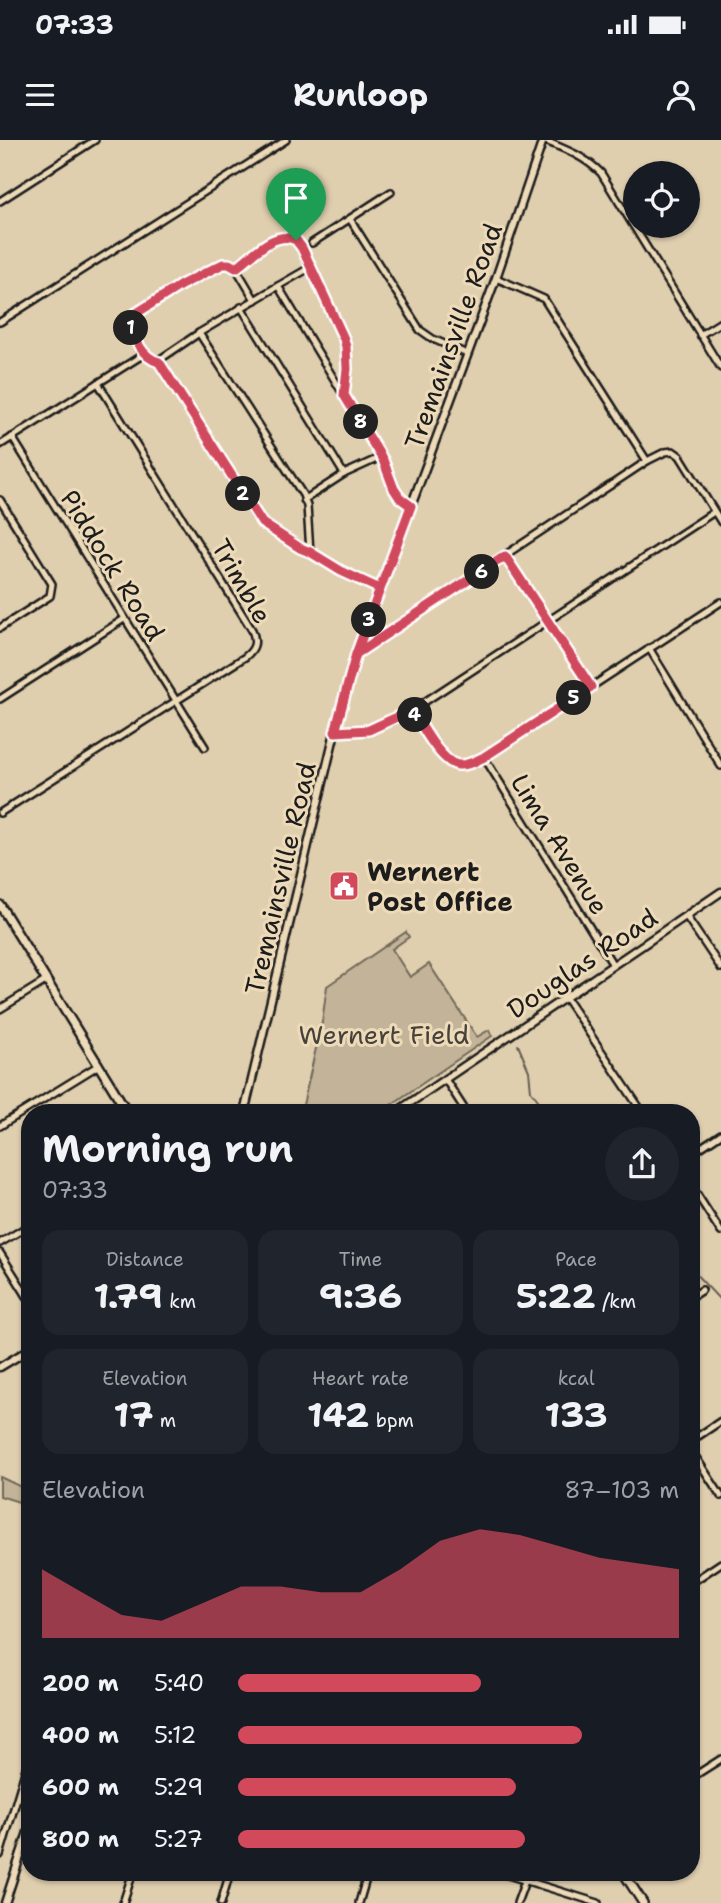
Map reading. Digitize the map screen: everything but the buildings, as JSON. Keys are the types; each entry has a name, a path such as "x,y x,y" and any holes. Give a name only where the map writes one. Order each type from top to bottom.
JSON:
{"main road":[{"path":"0,905 123,1104"},
{"path":"629,1881 643,1903"}],"street":[{"path":"0,201 95,140"},
{"path":"0,322 286,140"},
{"path":"543,140 578,154 590,162 601,173 623,209"},
{"name":"Tremainsville Road","path":"246,1104 356,654 496,278 543,140"},
{"path":"312,243 391,192"},
{"path":"350,219 420,330 433,339 467,354"},
{"path":"236,268 270,242 282,237 296,240 311,267 346,347 344,395"},
{"path":"640,238 721,368"},
{"path":"255,300 236,268 223,264 181,285 129,320 143,351 150,360 159,362 256,516 269,529 300,548 380,589"},
{"path":"159,362 199,333 311,267"},
{"path":"496,278 544,299 647,461"},
{"path":"278,286 381,457 394,489 400,498 411,506"},
{"path":"241,307 344,474"},
{"path":"700,335 721,323"},
{"path":"199,333 254,416 304,500 307,506 310,552"},
{"path":"0,445 141,356"},
{"name":"Trimble","path":"0,813 245,657 252,652 255,639 252,630 98,383"},
{"name":"Piddock Road","path":"12,438 205,747"},
{"path":"356,654 647,461 665,452 673,451 685,464 721,522"},
{"path":"304,500 344,474 381,457"},
{"path":"0,500 52,584 50,596 0,628"},
{"path":"335,732 369,730 412,710 714,512"},
{"path":"505,556 591,687"},
{"path":"484,757 721,602"},
{"path":"0,699 124,619"},
{"path":"649,648 721,766"},
{"name":"Lima Avenue","path":"412,710 440,754 449,762 458,765 472,763 484,757 612,965"},
{"name":"Douglas Road","path":"408,1104 721,892"},
{"path":"686,916 721,968"},
{"path":"0,1009 47,980"},
{"path":"565,997 637,1104"},
{"path":"36,1104 99,1065"},
{"path":"444,1079 461,1104"},
{"path":"0,1126 21,1113"},
{"path":"700,1148 721,1134"},
{"path":"700,1199 721,1232"},
{"path":"0,1243 21,1230"},
{"path":"0,1253 21,1287"},
{"path":"0,1367 21,1354"},
{"path":"700,1435 721,1421"},
{"path":"700,1464 721,1496"},
{"path":"700,1577 721,1563"},
{"path":"700,1772 721,1759"},
{"path":"0,1855 21,1785"},
{"path":"5,1903 21,1854"},
{"path":"124,1903 130,1881"},
{"path":"221,1903 227,1881"},
{"path":"359,1903 365,1881"},
{"path":"517,1903 525,1881 598,1903"}],"green space":[{"name":"Wernert Field","path":"406,932 409,937 392,949 410,977 429,964 477,1037 489,1030 492,1036 392,1104 303,1104 322,1022 327,986"},
{"path":"0,1477 21,1487 21,1503 0,1496"}],"waterway":[{"path":"518,1045 529,1071 531,1091 541,1104"},
{"path":"700,1279 721,1301"}],"place":[{"name":"Wernert Post Office","path":"344,886"}],"route":[{"path":"296,240 282,237 270,242 236,268 223,264 181,285 132,316 129,320 132,331 150,360 159,362 262,523 341,571 380,589 356,654 335,732 369,730 412,710 440,754 449,762 458,765 472,763 591,687 505,556 356,654 411,506 400,498 394,489 383,460 344,395 347,369 344,339 296,240"}]}
